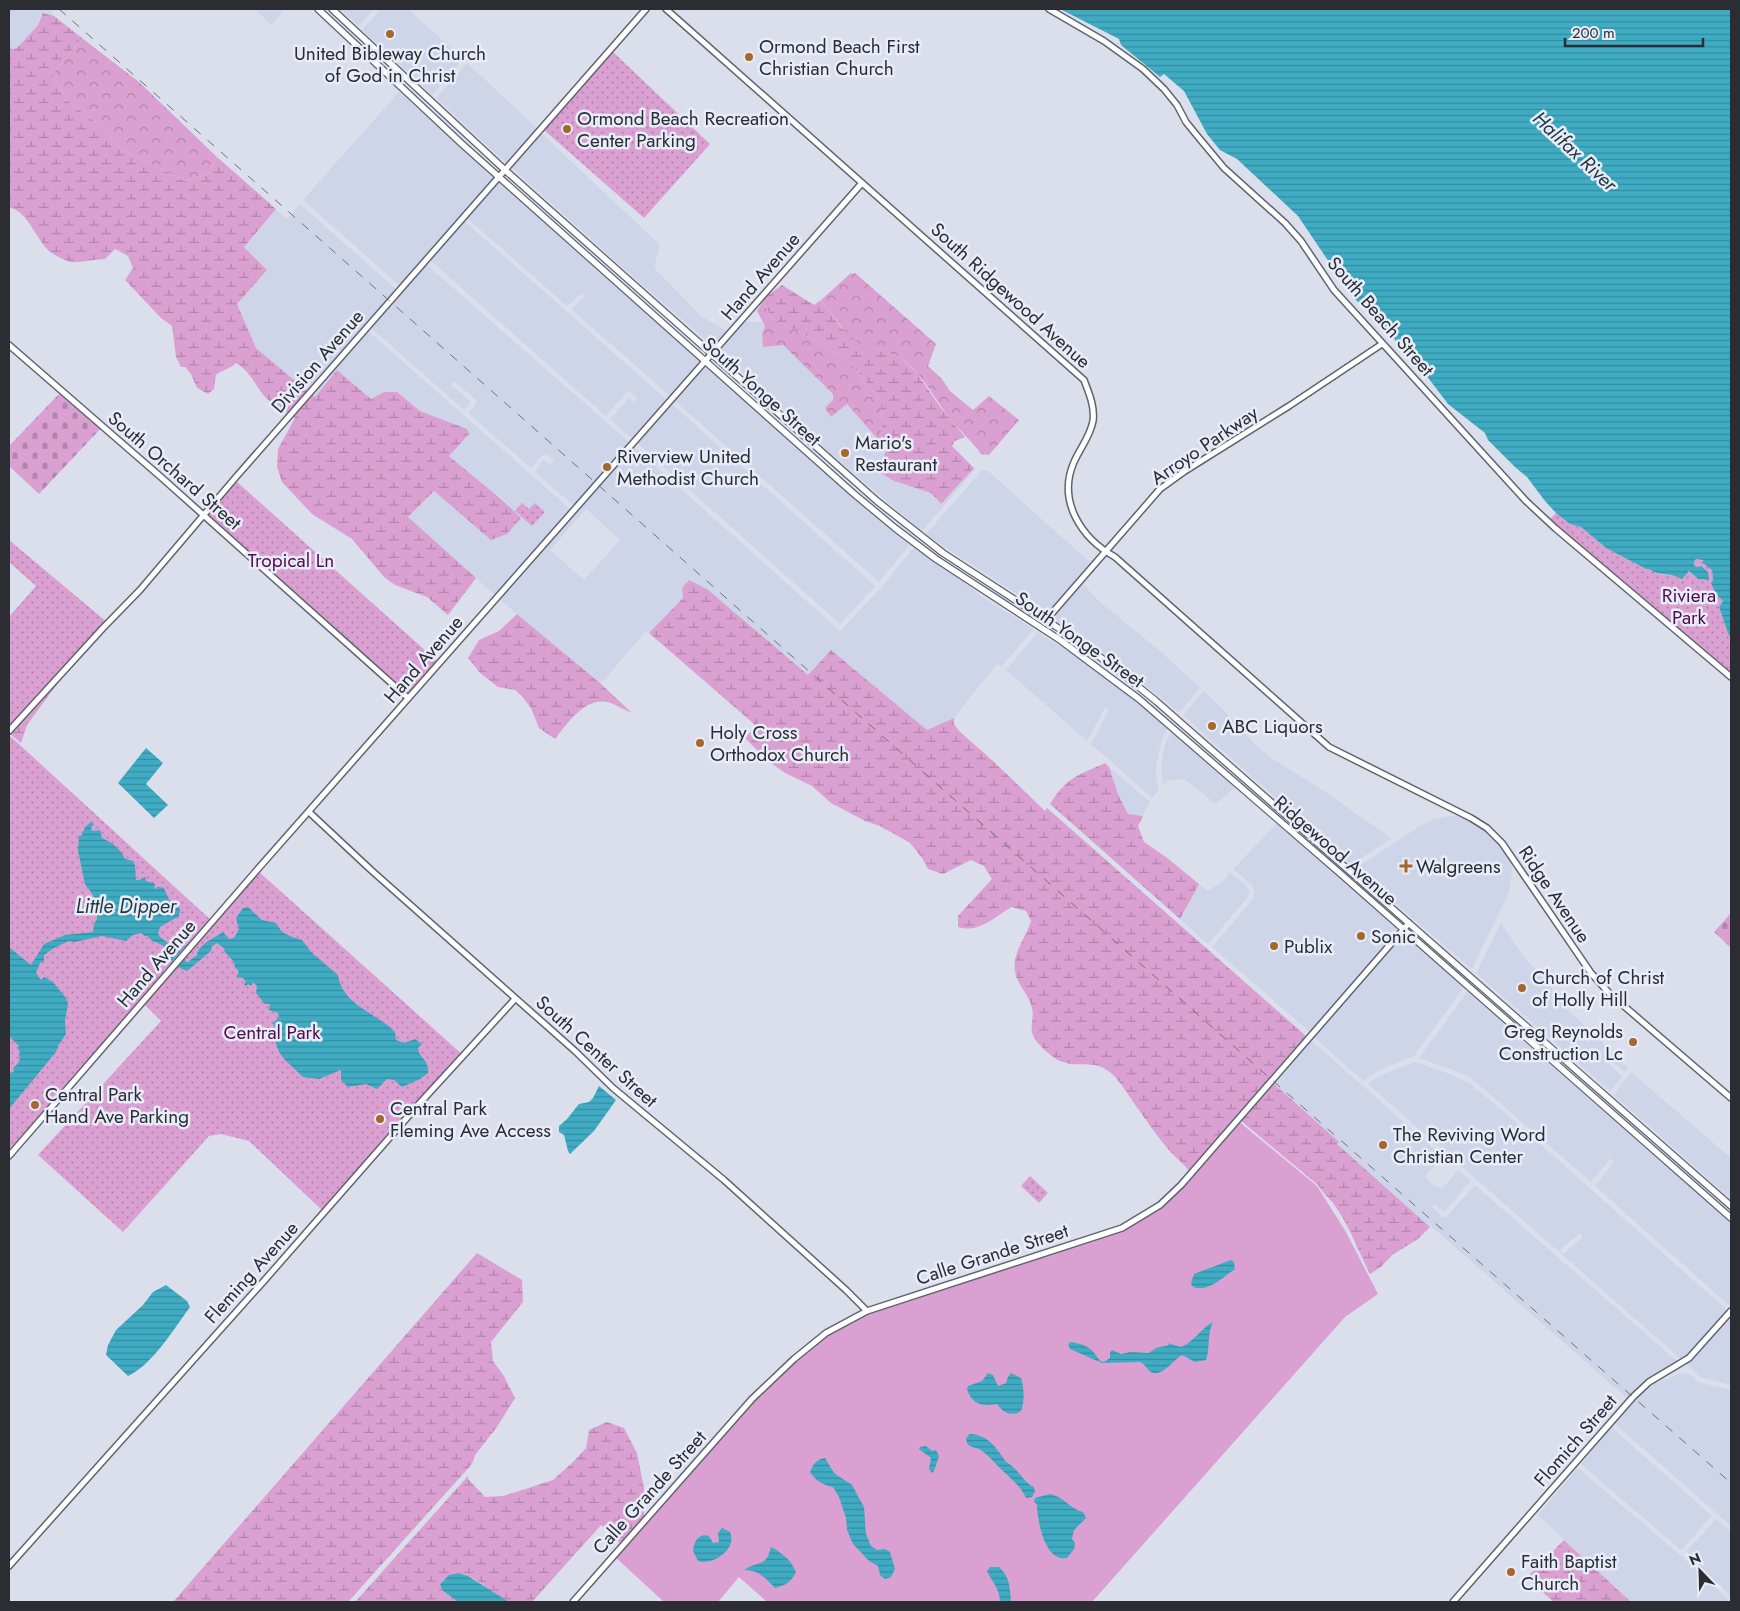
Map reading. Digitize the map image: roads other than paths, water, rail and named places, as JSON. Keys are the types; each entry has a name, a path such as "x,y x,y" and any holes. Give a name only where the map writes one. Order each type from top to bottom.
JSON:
{"main road":[{"name":"South Yonge Street","path":"318,9 499,177 854,493 915,543 969,582 1040,626 1139,699 1258,802"},
{"name":"South Yonge Street","path":"332,9 505,170 877,501 920,536 984,581 1057,627 1135,684 1264,795"},
{"path":"382,69 398,71"},
{"path":"600,267 610,270 615,268"},
{"path":"784,432 792,435 810,449 816,448"},
{"path":"1029,620 1046,620"},
{"path":"1040,626 1057,627"},
{"name":"Ridgewood Avenue","path":"1264,795 1731,1206"},
{"name":"Ridgewood Avenue","path":"1258,802 1731,1218"},
{"path":"1278,820 1293,820"}],"street":[{"name":"Division Avenue","path":"9,731 140,590 646,9"},
{"name":"South Ridgewood Avenue","path":"666,9 1084,380 1091,398 1094,418 1091,430 1074,460 1067,487 1068,499 1082,530 1329,747 1460,813"},
{"name":"South Beach Street","path":"1049,9 1104,41 1142,69 1164,89 1177,105 1186,122 1212,155 1285,223 1301,241 1334,290 1526,500 1555,528 1731,677"},
{"name":"Hand Avenue","path":"9,1156 408,698 862,183"},
{"name":"Arroyo Parkway","path":"1046,620 1160,489 1382,344"},
{"name":"South Orchard Street","path":"9,345 204,515 408,698"},
{"name":"South Center Street","path":"309,812 613,1088 724,1180 846,1290 866,1311"},
{"name":"Ridge Avenue","path":"1460,813 1487,828 1502,843 1591,973 1610,994 1731,1098"},
{"name":"Calle Grande Street","path":"573,1602 752,1400 794,1359 826,1333 866,1311 1122,1228 1160,1205 1181,1185 1409,923"},
{"name":"Fleming Avenue","path":"9,1566 419,1104 516,999"},
{"name":"Flomich Street","path":"1453,1602 1635,1395 1649,1382 1689,1358 1731,1311"}],"water":[{"name":"Halifax River","path":"1060,9 1731,9 1731,638 1719,607 1723,601 1716,594 1711,583 1713,580 1712,570 1703,563 1703,560 1696,559 1694,565 1697,567 1701,566 1708,572 1708,581 1698,579 1689,571 1682,579 1657,573 1606,548 1581,527 1570,524 1556,513 1527,477 1488,440 1485,433 1448,404 1426,375 1389,333 1352,296 1298,216 1237,159 1220,150 1207,134 1184,91 1164,74 1160,77 1121,45 1119,39"},
{"path":"146,748 163,763 146,784 168,805 154,818 118,783"},
{"name":"Little Dipper","path":"91,822 94,825 91,827 92,831 100,830 102,838 115,846 125,859 133,861 136,880 145,877 146,881 154,883 154,889 164,888 169,900 177,903 180,910 179,916 160,927 158,933 160,937 171,945 174,952 179,951 188,943 171,962 164,946 141,933 133,935 126,941 102,936 75,942 69,941 44,955 44,961 40,963 36,973 41,980 44,977 53,982 66,998 68,1003 65,1021 66,1034 56,1052 9,1109 9,1073 14,1072 13,1068 19,1062 20,1052 19,1046 9,1036 9,947 31,965 44,944 65,935 93,932 98,909 93,895 85,884 78,851 79,836 82,835 85,827"},
{"path":"248,907 262,920 276,923 282,932 302,940 312,953 338,975 346,994 361,1008 388,1025 395,1032 396,1040 404,1043 415,1039 422,1044 418,1048 426,1061 428,1073 402,1087 394,1080 387,1079 377,1089 366,1084 348,1087 341,1080 341,1070 319,1079 303,1077 279,1052 274,1038 280,1038 273,1023 279,1017 278,1013 269,1010 270,1004 265,1004 256,993 257,986 254,983 252,983 252,986 248,984 246,986 243,978 236,977 239,972 235,968 234,962 224,951 225,949 217,943 212,946 211,951 187,971 178,967 185,959 188,962 197,955 203,945 223,932 229,939 234,938 239,929 236,918 243,908"},
{"path":"599,1086 616,1100 594,1131 570,1154 564,1135 559,1132 559,1126 579,1104 589,1102 593,1098"},
{"path":"1231,1260 1234,1262 1235,1269 1220,1280 1203,1288 1192,1286 1194,1274"},
{"path":"166,1285 187,1301 190,1307 170,1336 146,1364 128,1376 106,1355 108,1345 116,1330 143,1305 153,1292"},
{"path":"1213,1322 1206,1360 1195,1362 1182,1355 1164,1370 1155,1373 1139,1362 1102,1363 1070,1349 1068,1344 1071,1342 1085,1346 1100,1361 1104,1362 1110,1358 1112,1350 1121,1354 1130,1352 1149,1353 1156,1348 1169,1345 1167,1343 1181,1347 1190,1342"},
{"path":"988,1373 993,1375 998,1386 1006,1383 1011,1373 1021,1378 1024,1394 1021,1411 1011,1414 1002,1410 997,1404 982,1405 971,1398 967,1389 968,1386 982,1381"},
{"path":"970,1434 982,1437 992,1444 1006,1462 1034,1487 1035,1492 1032,1497 1026,1498 1017,1484 988,1456 968,1444 966,1438"},
{"path":"926,1446 932,1451 936,1450 939,1456 932,1473 929,1469 931,1458 919,1449"},
{"path":"825,1458 834,1473 852,1485 864,1507 866,1534 871,1546 877,1550 885,1549 890,1552 895,1569 891,1577 885,1579 880,1575 878,1566 869,1561 853,1544 847,1530 846,1518 839,1497 833,1487 820,1482 810,1472 816,1462"},
{"path":"1050,1494 1083,1512 1086,1518 1074,1530 1072,1539 1075,1543 1074,1549 1067,1558 1059,1558 1053,1554 1044,1539 1041,1529 1037,1504 1034,1502 1035,1498"},
{"path":"722,1528 730,1532 730,1545 727,1550 716,1559 703,1562 698,1561 693,1551 698,1539 705,1535 709,1536 713,1543 719,1542 718,1533"},
{"path":"771,1547 786,1557 796,1572 788,1583 775,1588 758,1573 744,1570 764,1561"},
{"path":"990,1567 999,1567 1003,1571 1010,1587 1011,1602 1000,1602 997,1589 987,1571"},
{"path":"459,1573 468,1576 509,1602 458,1602 442,1590 440,1584 449,1575"}],"railway":[{"path":"59,9 1731,1483"}],"place":[{"name":"United Bibleway Church of God in Christ","path":"390,34"},
{"name":"Ormond Beach First Christian Church","path":"749,57"},
{"name":"Ormond Beach Recreation Center Parking","path":"567,129"},
{"name":"Mario's Restaurant","path":"845,453"},
{"name":"Riverview United Methodist Church","path":"607,467"},
{"name":"ABC Liquors","path":"1212,726"},
{"name":"Holy Cross Orthodox Church","path":"700,743"},
{"name":"Walgreens","path":"1406,866"},
{"name":"Sonic","path":"1361,936"},
{"name":"Publix","path":"1274,946"},
{"name":"Church of Christ of Holly Hill","path":"1522,988"},
{"name":"Greg Reynolds Construction Lc","path":"1633,1042"},
{"name":"Central Park Hand Ave Parking","path":"35,1105"},
{"name":"Central Park Fleming Ave Access","path":"380,1119"},
{"name":"The Reviving Word Christian Center","path":"1383,1145"},
{"name":"Faith Baptist Church","path":"1511,1572"}],"park label":[{"name":"Tropical Ln","path":"291,560"},
{"name":"Riviera Park","path":"1689,606"},
{"name":"Central Park","path":"272,1032"}]}
